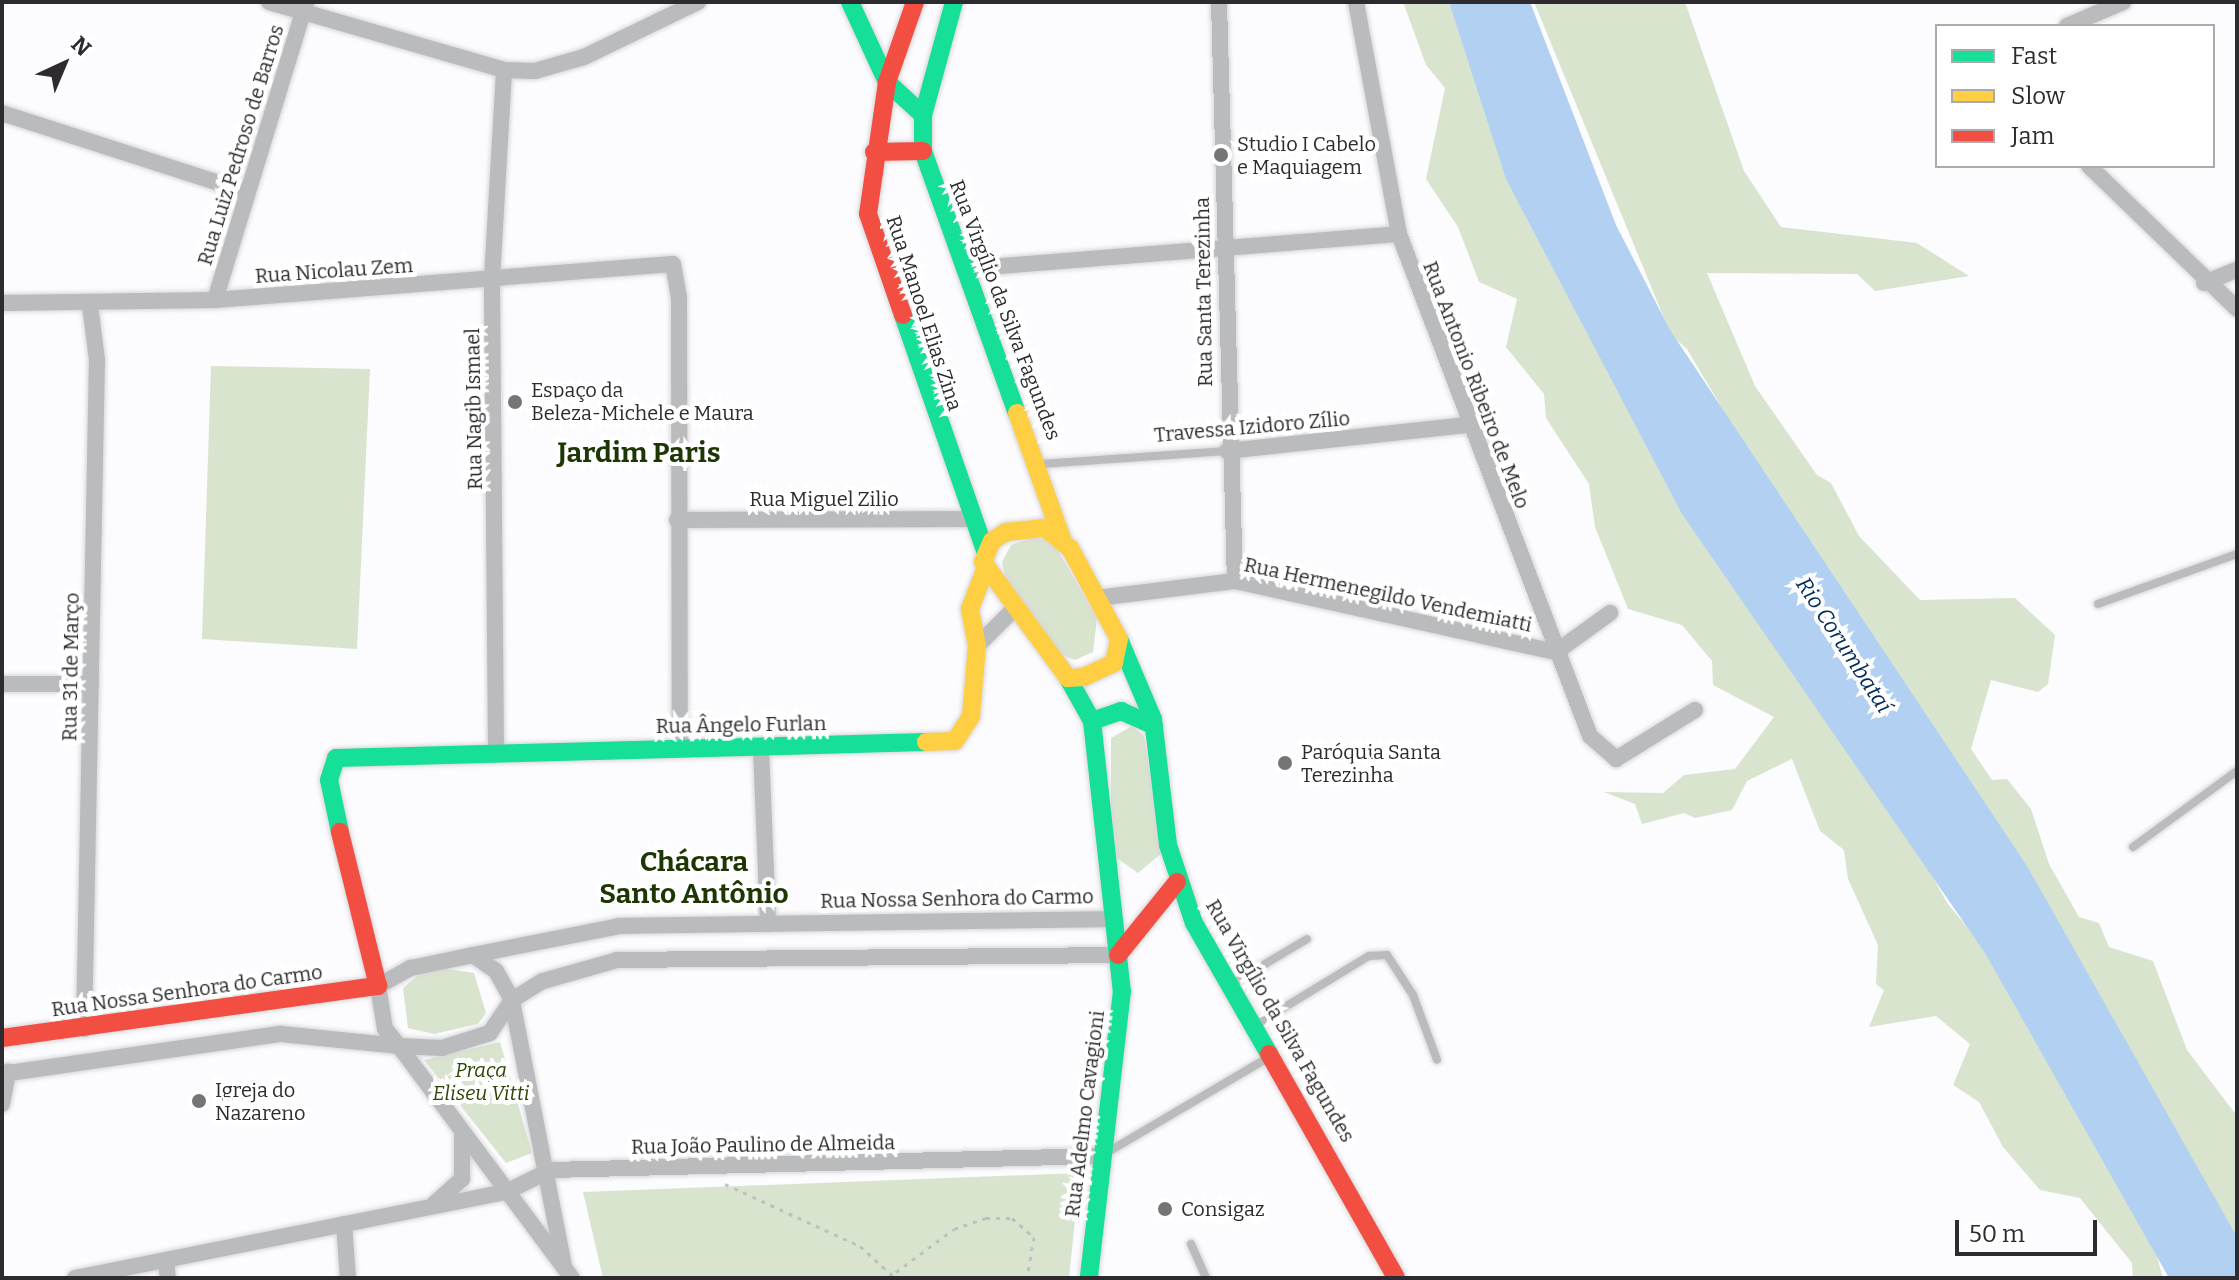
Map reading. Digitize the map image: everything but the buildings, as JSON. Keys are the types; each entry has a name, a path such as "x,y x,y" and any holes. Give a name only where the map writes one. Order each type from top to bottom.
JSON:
{"street":[{"path":"269,2 304,8 504,70 535,71 584,57 698,2"},
{"path":"850,2 887,82 923,115"},
{"path":"887,82 915,2"},
{"name":"Rua Virgílio da Silva Fagundes","path":"954,2 923,115 923,151 964,269 1041,464 1062,539 1119,639 1154,726 1177,882 1396,1278"},
{"name":"Rua Santa Terezinha","path":"1219,2 1227,451 1235,581"},
{"name":"Rua Antonio Ribeiro de Melo","path":"1356,2 1399,234 1466,425 1590,736 1606,757 1616,759 1695,710"},
{"path":"2072,24 2123,2"},
{"name":"Rua Luiz Pedroso de Barros","path":"215,300 304,8"},
{"name":"Rua Nagib Ismael","path":"496,748 492,279 504,70"},
{"name":"Rua Manoel Elias Zina","path":"887,82 867,188 876,248 986,559 1013,610 1068,678 1092,721"},
{"path":"2,113 247,192"},
{"path":"874,152 923,151"},
{"path":"2091,168 2204,283 2237,309"},
{"path":"964,269 1223,251 1399,234"},
{"name":"Rua Nicolau Zem","path":"2,303 90,305 215,300 668,263 676,268 679,298 677,520"},
{"path":"2204,283 2237,270"},
{"name":"Rua 31 de Março","path":"84,1029 97,360 90,305"},
{"name":"Travessa Izidoro Zílio","path":"1227,451 1466,425"},
{"name":"Rua Miguel Zilio","path":"677,520 971,519"},
{"path":"677,520 680,748"},
{"path":"977,646 970,609 986,559 1006,532 1045,528 1062,539"},
{"name":"Rua Hermenegildo Vendemiatti","path":"1097,598 1235,581 1556,652"},
{"path":"977,646 1013,610"},
{"path":"1556,652 1610,613"},
{"path":"1068,678 1114,663 1119,639"},
{"name":"Rua Ângelo Furlan","path":"378,986 329,780 336,758 496,748 761,748 955,741 971,716 977,646"},
{"path":"2,684 91,684"},
{"path":"1092,721 1121,711 1154,726"},
{"name":"Rua Adelmo Cavagioni","path":"1089,1278 1122,991 1118,955 1109,919 1092,721"},
{"path":"761,748 768,924"},
{"path":"2,1104 5,1073 281,1034 399,1046 420,1051 476,1040 512,1000 567,969 617,960 1118,955 1177,882"},
{"name":"Rua Nossa Senhora do Carmo","path":"473,955 619,926 1109,919"},
{"path":"473,955 496,971 512,1000 551,1170 568,1272 385,1029 378,986 411,968 473,955"},
{"name":"Rua Nossa Senhora do Carmo","path":"2,1038 378,986"},
{"path":"432,1206 462,1179 462,1135"},
{"name":"Rua João Paulino de Almeida","path":"75,1278 167,1270 344,1224 506,1192 551,1170 1101,1156"},
{"path":"344,1224 348,1278"}],"lane":[{"name":"Travessa Izidoro Zílio","path":"1041,464 1227,451"},
{"path":"2098,604 2237,554"},
{"path":"2133,847 2237,771"},
{"path":"1233,983 1307,939"},
{"path":"1256,1025 1369,956 1387,955 1413,995 1437,1060"},
{"path":"1101,1156 1274,1054"},
{"path":"1191,1244 1206,1278"}],"path":[{"path":"715,1180 860,1246 895,1278"},
{"path":"888,1278 895,1278 954,1229 986,1218 1012,1218 1034,1237 1027,1278"},
{"path":"855,1278 865,1278"}],"green space":[{"path":"1403,2 1460,2 1947,903 2006,974 2145,1215 2163,1278 2133,1278 2132,1263 2080,1198 2040,1190 2003,1147 1979,1102 1953,1085 1970,1044 1936,1016 1869,1027 1884,990 1876,984 1878,945 1848,879 1844,850 1820,831 1792,759 1747,781 1732,810 1695,818 1684,813 1642,824 1635,804 1604,792 1663,793 1684,775 1735,769 1774,717 1713,685 1712,661 1682,625 1628,609 1595,527 1589,484 1546,418 1544,394 1506,347 1517,299 1479,282 1458,227 1426,179 1445,88 1426,65"},
{"path":"1534,2 1685,2 1744,171 1781,227 1917,243 1969,276 1875,291 1857,274 1707,273 1755,386 1817,475 1831,483 1859,536 1920,600 2015,598 2055,635 2048,684 2038,692 1991,680 1971,749 1992,780 2007,779 2031,809 2049,864 2079,917 2099,923 2109,947 2153,961 2187,1050 2237,1116 2237,1278 1687,349 1671,335"},
{"path":"211,366 370,369 357,649 202,639"},
{"path":"1032,538 1051,539 1097,618 1093,652 1075,660 1057,653 1007,585 1002,562 1011,545"},
{"path":"1132,726 1144,736 1162,853 1138,873 1111,854 1111,738"},
{"path":"448,969 474,973 486,1013 478,1024 434,1034 408,1028 403,988 421,973"},
{"name":"Praça Eliseu Vitti","path":"500,1042 532,1153 506,1163 424,1060"},
{"path":"1080,1173 1069,1278 603,1278 583,1192"}],"water":[{"name":"Rio Corumbataí","path":"1449,2 1530,2 1616,225 1670,330 2027,866 2237,1237 2237,1278 2169,1278 1985,953 1682,514 1506,179"}],"traffic: fast":[{"path":"850,2 887,82 923,115"},
{"path":"954,2 923,115 923,151 1017,413"},
{"path":"903,315 985,551"},
{"path":"1119,639 1153,719 1168,845 1194,923 1269,1054"},
{"path":"1068,678 1092,721 1122,991 1089,1278"},
{"path":"1092,721 1121,711 1154,726"},
{"path":"340,832 329,780 336,758 926,742"}],"traffic: slow":[{"path":"1017,413 1062,539"},
{"path":"1045,528 1070,548 1119,639 1114,663 1084,677 1068,678 983,562 992,541 1006,532 1045,528"},
{"path":"926,742 955,741 971,716 977,646 970,609 986,567"}],"traffic: jam":[{"path":"903,315 868,214 887,82 915,2"},
{"path":"874,152 923,151"},
{"path":"2,1038 378,986 340,832"},
{"path":"1118,955 1177,882"},
{"path":"1269,1054 1396,1278"}],"place":[{"name":"Studio I Cabelo e Maquiagem","path":"1221,155"},
{"name":"Espaço da Beleza-Michele e Maura","path":"515,402"},
{"name":"Paróquia Santa Terezinha","path":"1285,763"},
{"name":"Igreja do Nazareno","path":"199,1101"},
{"name":"Consigaz","path":"1165,1209"}],"district":[{"name":"Jardim Paris","path":"639,453"},
{"name":"Chácara Santo Antônio","path":"694,878"}]}
